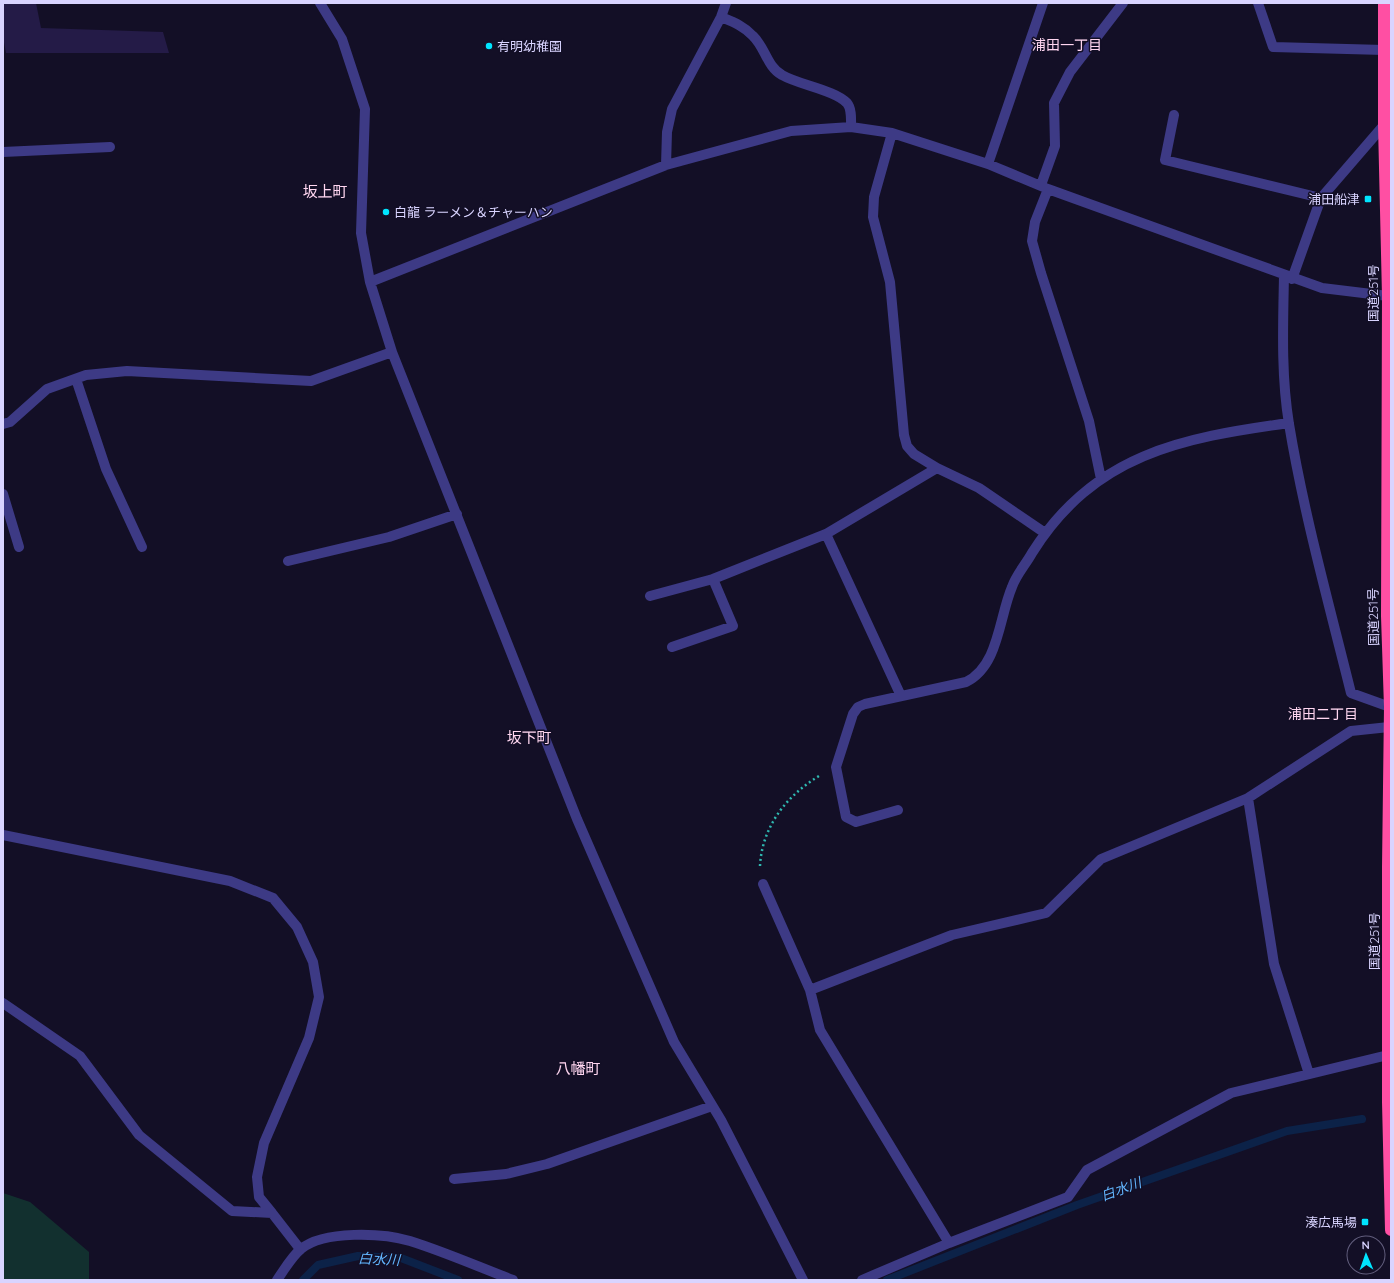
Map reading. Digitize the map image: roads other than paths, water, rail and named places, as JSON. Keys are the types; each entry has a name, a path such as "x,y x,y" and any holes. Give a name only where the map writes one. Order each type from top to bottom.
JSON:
{"highway":[{"name":"国道251号","path":"1384,3 1384,125 1388,143 1390,707 1388,1055 1391,1230"}],"street":[{"path":"320,3 342,39 364,109 360,233 370,282 392,352 580,826 674,1042 712,1106 803,1280"},
{"path":"666,165 667,132 672,109 722,17 726,3"},
{"path":"988,164 1043,3"},
{"path":"1101,479 1089,421 1032,241 1035,222 1054,146 1054,103 1070,72 1123,3"},
{"path":"1258,3 1273,47 1384,50"},
{"path":"722,17 741,25 754,36 772,66 781,74 839,97 848,104 851,114 851,127"},
{"path":"1174,115 1165,160 1321,198"},
{"path":"1384,125 1321,198 1288,278 1283,365 1289,423 1312,535 1351,693 1390,707"},
{"path":"370,282 666,165 790,131 851,127 892,133 988,164 1044,187 1288,278 1322,288 1388,296"},
{"path":"892,133 874,197 874,217 890,282 904,435 907,446 914,454 937,468 979,488 1045,533"},
{"path":"3,152 110,146"},
{"path":"3,424 10,422 47,389 86,374 127,371 311,381 392,352"},
{"path":"76,379 106,469 142,547"},
{"path":"898,810 856,822 846,817 836,766 853,714 858,707 865,704 966,682 983,669 998,636 1012,586 1045,533 1085,491 1101,479 1132,461 1179,444 1236,431 1289,423"},
{"path":"650,596 713,579 826,534 937,468"},
{"path":"3,494 19,547"},
{"path":"288,561 389,537 457,514"},
{"path":"826,534 901,696"},
{"path":"672,647 733,626 713,579"},
{"path":"810,990 952,934 1046,913 1101,859 1248,798 1351,731 1389,727"},
{"path":"1248,798 1274,964 1309,1074"},
{"path":"3,835 230,881 272,898 297,927 313,962 319,997 309,1038 264,1143 257,1177 259,1198 272,1212 300,1249"},
{"path":"763,884 810,990 820,1030 949,1243"},
{"path":"3,1003 80,1056 139,1135 232,1211 272,1212"},
{"path":"862,1280 949,1243 1068,1197 1087,1170 1231,1093 1388,1055"},
{"path":"454,1179 506,1174 547,1164 712,1106"},
{"path":"277,1280 300,1249 318,1238 342,1235 369,1235 409,1241 513,1280"}],"waterway":[{"name":"白水川","path":"887,1280 1077,1205 1287,1131 1362,1119"},
{"name":"白水川","path":"303,1280 318,1265 358,1256 401,1258 458,1280"}],"place":[{"name":"有明幼稚園","path":"489,46"},
{"name":"浦田船津","path":"1368,199"},
{"name":"白龍 ラーメン＆チャーハン","path":"386,212"},
{"name":"湊広馬場","path":"1365,1222"}],"district":[{"name":"浦田一丁目","path":"1067,45"},
{"name":"坂上町","path":"325,192"},
{"name":"浦田二丁目","path":"1323,714"},
{"name":"坂下町","path":"529,738"},
{"name":"八幡町","path":"578,1069"}]}
